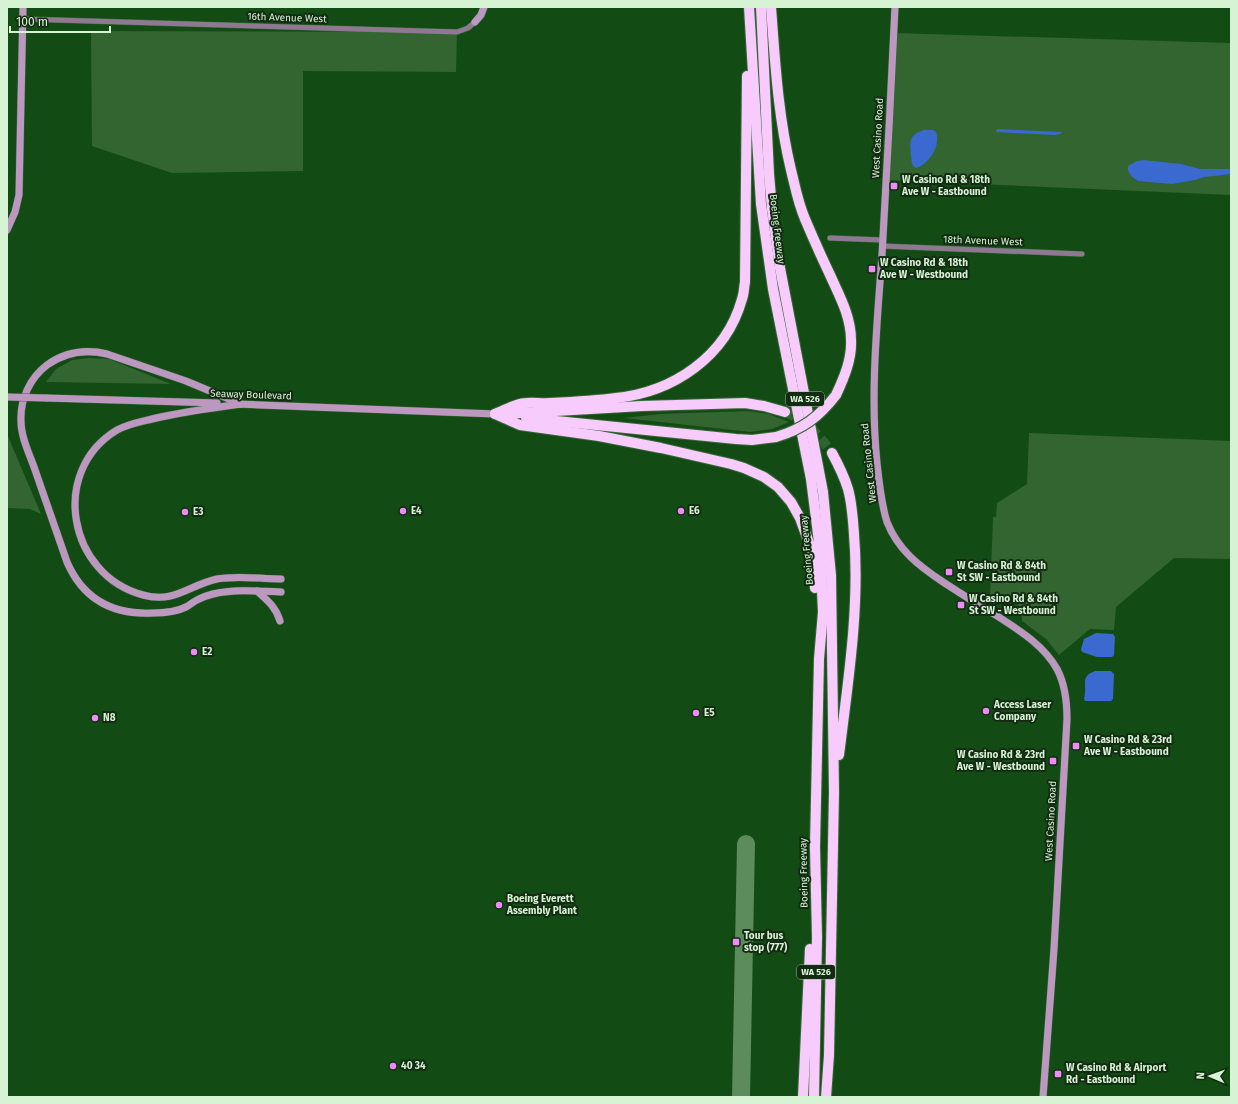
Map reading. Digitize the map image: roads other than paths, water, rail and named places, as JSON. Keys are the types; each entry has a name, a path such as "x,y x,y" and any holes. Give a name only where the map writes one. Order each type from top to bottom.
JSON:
{"highway":[{"path":"495,414 521,403 548,404 618,398 660,388 677,380 699,365 720,344 728,331 742,300 745,282 748,7"},
{"name":"Boeing Freeway","path":"748,7 761,204 766,244 773,289 804,440 816,513 820,550 823,612 819,659 815,847 817,937 814,1097"},
{"name":"Boeing Freeway","path":"761,7 772,209 781,275 818,463 827,524 831,575 834,792 829,1056 826,1097"},
{"path":"495,414 752,440 776,437 799,429 823,411 836,395 849,361 852,341 844,305 804,217 797,195 782,127 771,7"},
{"path":"495,414 642,406 746,403 785,412"},
{"path":"495,414 520,425 598,436 730,464 744,468 764,477 778,486 791,502 800,518 812,550 819,659"},
{"path":"832,453 848,490 856,557 856,585 848,686 834,792"},
{"path":"803,1097 815,847"},
{"path":"829,1056 830,1097"}],"street":[{"path":"7,230 15,212 19,195 23,7"},
{"path":"476,22 484,7"},
{"name":"West Casino Road","path":"895,7 875,353 874,440 878,478 887,521 894,537 905,552 922,568 1031,639 1047,655 1057,669 1063,686 1067,703 1067,719 1055,935 1043,1097"},
{"name":"16th Avenue West","path":"23,19 457,32 468,28 476,22"},
{"name":"18th Avenue West","path":"830,238 882,243 1082,254"},
{"path":"241,404 186,381 119,358 96,352 84,351 62,356 43,369 28,388 22,406 21,421 26,443 67,562 76,579 94,597 117,610 137,614 164,613 186,607 199,599 232,591 280,592"},
{"name":"Seaway Boulevard","path":"7,397 495,414"},
{"path":"241,404 192,410 127,425 107,438 92,455 80,475 75,507 77,528 88,553 102,572 121,587 142,595 155,598 174,596 194,586 217,579 281,579"},
{"path":"256,591 272,604 280,621"}],"water":[{"path":"997,129 1062,132 1054,135 996,132"},
{"path":"924,130 933,130 936,132 937,143 933,154 929,159 921,166 916,168 913,166 912,162 910,143 915,134"},
{"path":"1144,160 1181,164 1200,169 1231,169 1231,174 1204,177 1172,184 1138,181 1131,176 1128,166 1137,161"},
{"path":"1096,633 1113,634 1115,637 1114,655 1112,657 1097,657 1082,652 1081,649 1084,639"},
{"path":"1095,671 1111,671 1114,674 1113,699 1111,701 1085,701 1085,682 1087,676"}],"tunnel":[{"path":"785,412 812,429 832,453"}],"place":[{"name":"W Casino Rd & 18th Ave W - Eastbound","path":"894,186"},
{"name":"W Casino Rd & 18th Ave W - Westbound","path":"872,269"},
{"name":"E4","path":"403,511"},
{"name":"E6","path":"681,511"},
{"name":"E3","path":"185,512"},
{"name":"W Casino Rd & 84th St SW - Eastbound","path":"949,572"},
{"name":"W Casino Rd & 84th St SW - Westbound","path":"961,605"},
{"name":"E2","path":"194,652"},
{"name":"Access Laser Company","path":"986,711"},
{"name":"E5","path":"696,713"},
{"name":"N8","path":"95,718"},
{"name":"W Casino Rd & 23rd Ave W - Eastbound","path":"1076,746"},
{"name":"W Casino Rd & 23rd Ave W - Westbound","path":"1053,761"},
{"name":"Boeing Everett Assembly Plant","path":"499,905"},
{"name":"Tour bus stop (777)","path":"736,942"},
{"name":"40 34","path":"393,1066"},
{"name":"W Casino Rd & Airport Rd - Eastbound","path":"1058,1074"}]}
